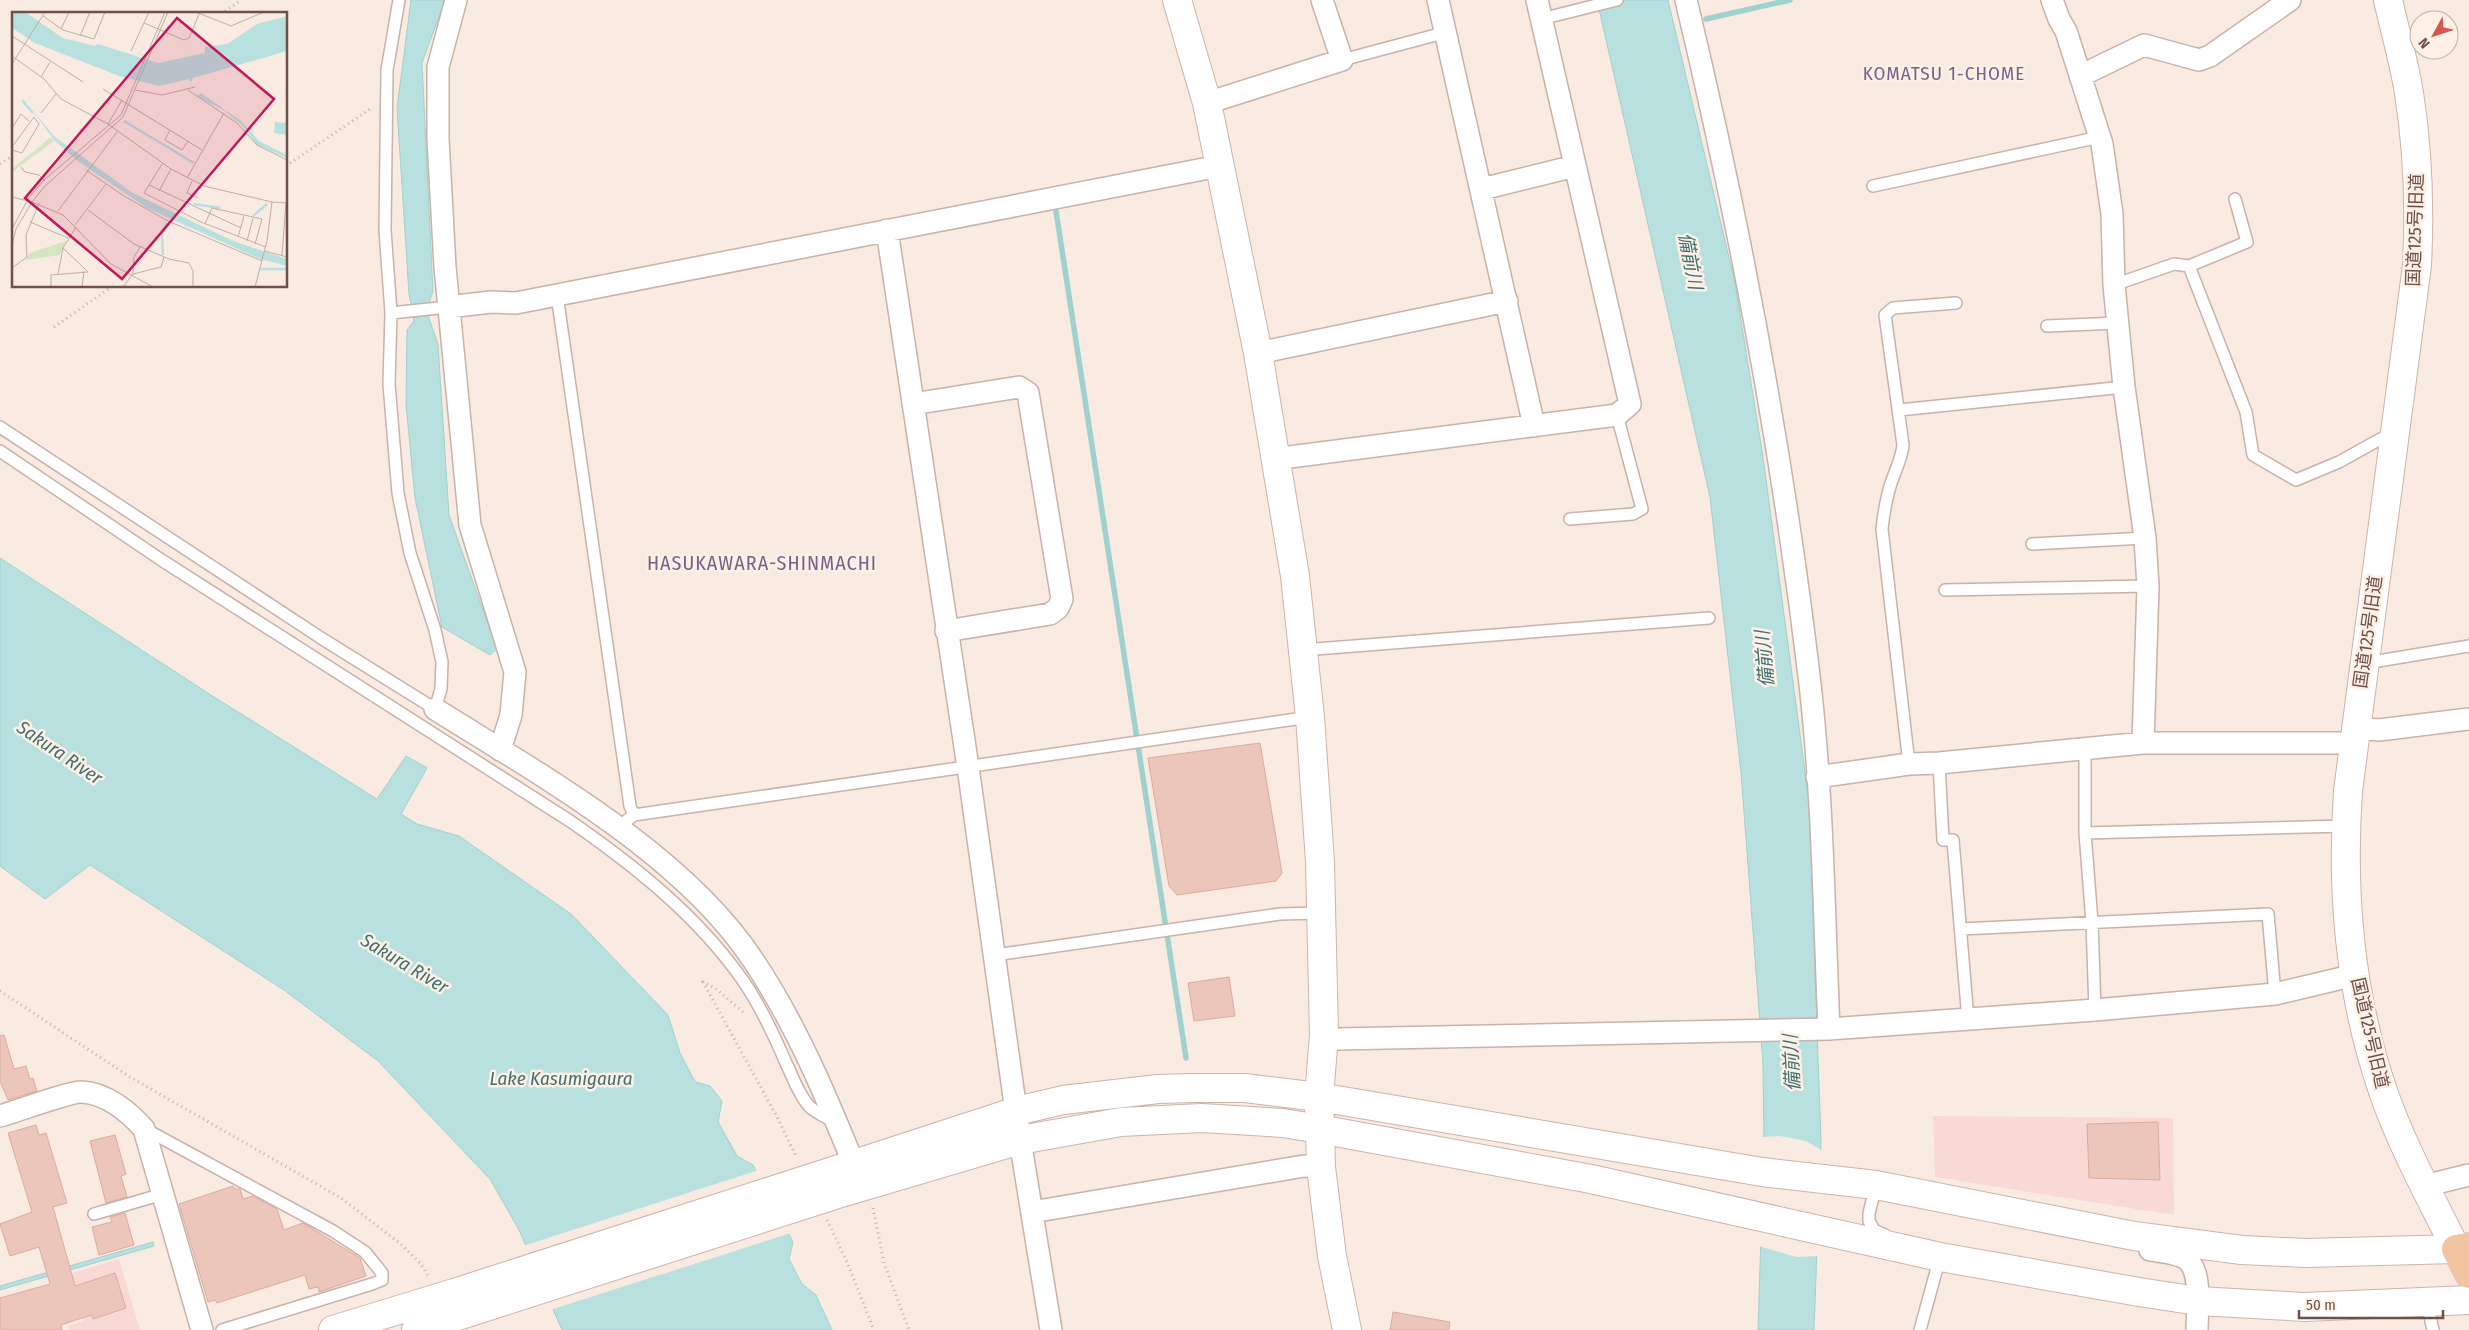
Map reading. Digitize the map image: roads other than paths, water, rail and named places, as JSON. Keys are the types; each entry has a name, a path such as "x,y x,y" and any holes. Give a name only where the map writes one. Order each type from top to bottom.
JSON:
{"main road":[{"path":"2462,1248 2469,1274"}],"street":[{"path":"456,0 438,67 442,308 470,525 515,672 511,715 500,750"},
{"path":"1177,0 1207,103 1258,353 1274,459 1295,576 1310,717 1321,913 1324,1035 1319,1097 1321,1167 1332,1256 1348,1330"},
{"path":"1207,103 1342,60 1322,0"},
{"path":"1438,0 1447,32 1534,426"},
{"path":"1686,0 1755,315 1792,550 1810,686 1817,777 1825,1029"},
{"path":"2052,0 2066,31 2100,137 2112,214 2114,286 2124,387 2145,538 2148,586 2144,743"},
{"path":"2080,76 2144,45 2199,60 2210,56 2290,0"},
{"name":"国道125号旧道","path":"2388,0 2409,91 2417,158 2419,196 2417,265 2355,736 2346,826 2346,910 2355,975 2368,1041 2384,1094 2424,1186 2462,1248"},
{"path":"1274,459 1617,415 1630,404 1539,10"},
{"path":"442,308 490,302 516,303 1219,166"},
{"path":"1482,189 1575,166"},
{"path":"887,230 968,767 1020,1140 1051,1330"},
{"path":"1258,353 1506,301"},
{"path":"913,404 1020,387 1028,392 1062,599 1058,608 1050,614 946,631"},
{"path":"435,709 500,750 626,821 725,924 753,959 793,1027 836,1122 848,1179"},
{"path":"1817,777 1909,764 1939,763 2085,747 2144,743 2355,736 2379,730 2469,719"},
{"path":"1324,1035 1337,1038 1747,1032 1825,1029 1968,1020 2274,994 2355,975"},
{"path":"333,1330 453,1307 848,1179 1016,1111 1063,1100 1158,1089 1245,1088 1319,1097 1762,1172 1876,1185 2134,1236 2242,1250 2306,1252 2462,1248"},
{"path":"0,1116 81,1091 107,1099 134,1116 144,1129 202,1330"},
{"path":"848,1179 1020,1140 1121,1122 1163,1118 1202,1118 1283,1123 1591,1179 1940,1257 2198,1301 2304,1307 2469,1300"},
{"path":"1032,1212 1304,1166 1321,1167"},
{"path":"2424,1186 2469,1175"},
{"path":"2044,1217 2076,1238 2174,1254 2187,1259 2195,1269 2198,1301 2197,1330"},
{"path":"416,1330 453,1307"}],"lane":[{"path":"0,427 321,638 435,709 441,689 442,662 435,630 410,553 398,493 389,384 391,313 385,230 386,70 399,0"},
{"path":"1539,10 1589,6 1618,0"},
{"path":"1342,60 1447,32"},
{"path":"1873,186 2100,137"},
{"path":"2114,286 2174,264 2190,266 2247,242 2235,199"},
{"path":"2190,266 2246,412 2253,455 2296,480 2339,462 2396,431"},
{"path":"557,295 630,806 626,821 968,767 1310,717"},
{"path":"1909,764 1882,529 1884,510 1894,475 1902,456 1904,444 1885,315 1893,308 1956,303"},
{"path":"391,313 442,308"},
{"path":"2047,326 2118,323"},
{"path":"1899,410 2124,387"},
{"path":"1570,519 1633,514 1642,509 1617,415"},
{"path":"0,451 171,566 570,821 626,861 682,910 744,982 770,1026 801,1095 810,1107 836,1122"},
{"path":"2032,544 2145,538"},
{"path":"1945,590 2148,586"},
{"path":"1303,650 1709,618"},
{"path":"2364,664 2469,646"},
{"path":"2085,747 2085,833 2092,922 2095,1010"},
{"path":"1939,763 1943,840 1953,840 1968,1020"},
{"path":"2085,833 2346,826"},
{"path":"995,955 1280,914 1321,913"},
{"path":"1961,929 2268,914 2274,994"},
{"path":"144,1129 333,1231 365,1252 382,1273 382,1280 372,1284 222,1330"},
{"path":"1876,1185 1869,1213 1874,1230 1936,1249 1940,1257 1920,1330"},
{"path":"94,1214 163,1194"},
{"path":"2427,1302 2433,1330"}],"water":[{"path":"411,0 445,0 422,63 433,292 426,310 438,344 449,515 497,649 490,655 442,627 415,498 406,404 407,330 414,321 409,294 397,108"},
{"name":"備前川","path":"1597,0 1668,0 1735,283 1763,457 1809,802 1821,1142 1814,1330 1758,1330 1764,1139 1763,1064 1741,772 1710,497"},
{"name":"Lake Kasumigaura","path":"0,558 214,697 377,799 406,756 427,768 401,814 417,824 459,836 571,914 668,1015 680,1053 695,1082 710,1086 722,1101 718,1122 737,1156 753,1165 793,1242 789,1259 802,1284 816,1295 832,1330 562,1330 519,1230 490,1179 378,1061 284,990 90,865 45,899 0,866"},
{"path":"153,1242 154,1246 0,1290 0,1286"}],"waterway":[{"path":"1706,19 1790,0"},
{"path":"1056,211 1186,1058"}],"district":[{"name":"KOMATSU 1-CHOME","path":"1944,73"},
{"name":"HASUKAWARA-SHINMACHI","path":"762,563"}],"water label":[{"name":"Sakura River","path":"60,752"},
{"name":"Sakura River","path":"405,963"}]}
